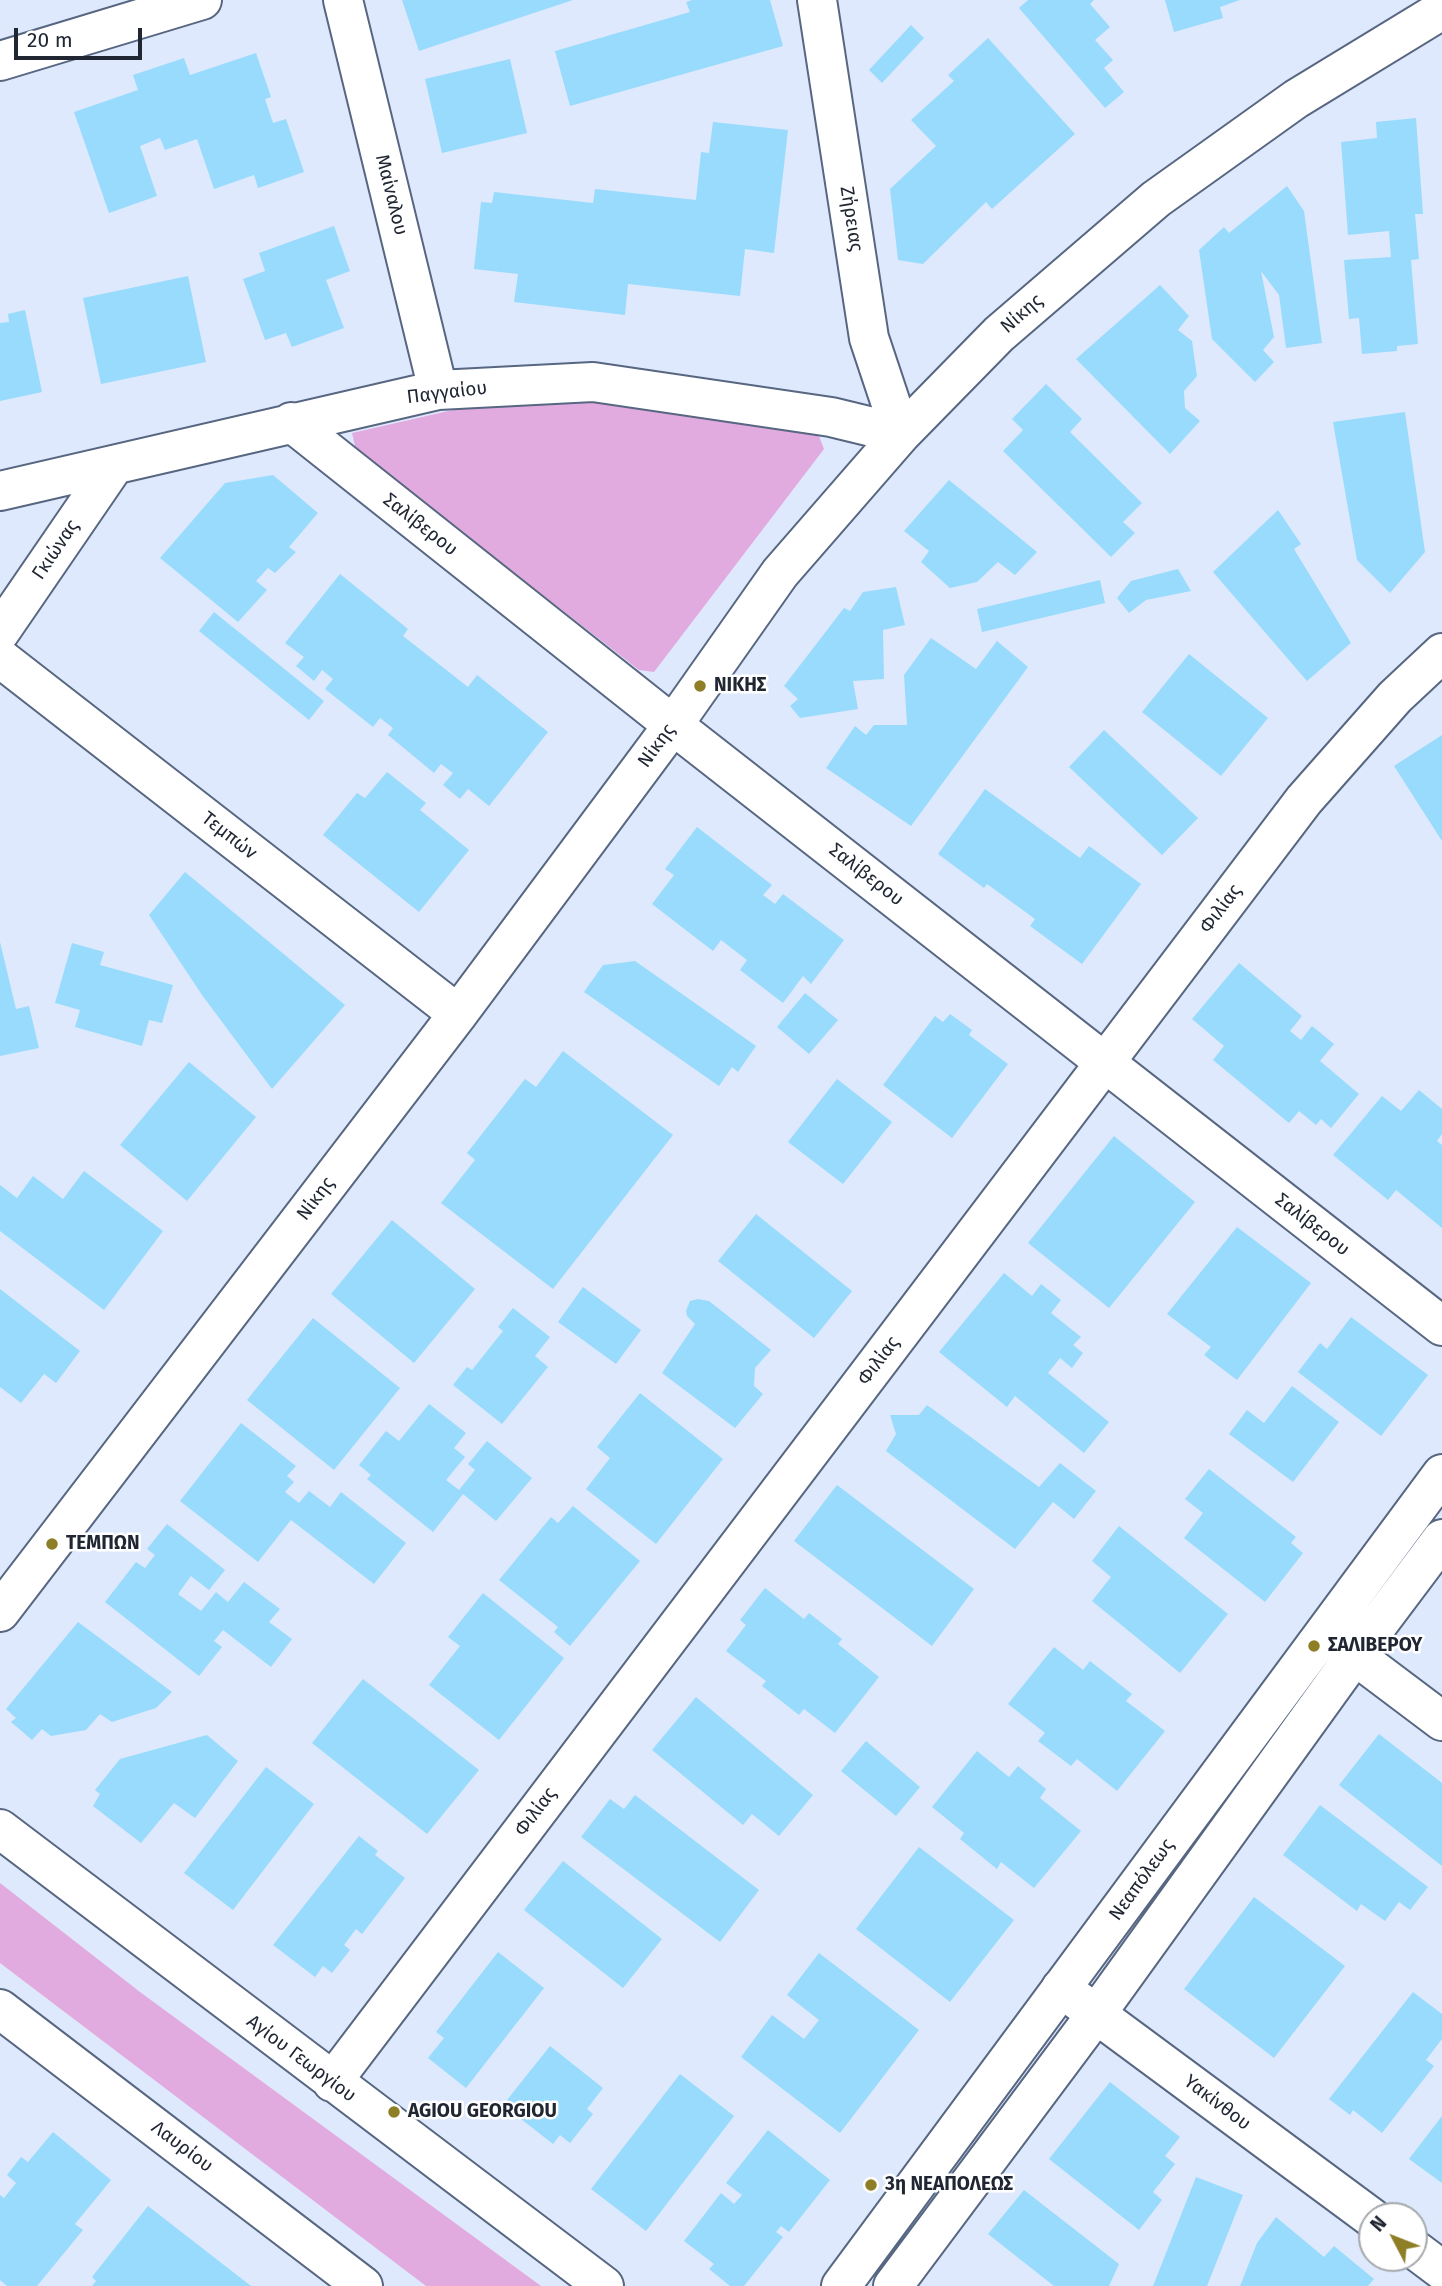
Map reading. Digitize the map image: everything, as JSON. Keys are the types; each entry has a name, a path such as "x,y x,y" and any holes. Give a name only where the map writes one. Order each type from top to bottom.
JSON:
{"street":[{"path":"0,61 202,0"},
{"name":"Μαίναλου","path":"343,0 438,390"},
{"name":"Ζήρειας","path":"817,0 869,338 901,434"},
{"name":"Νίκης","path":"0,1612 458,1014 673,725 780,573 901,434 999,334 1156,199 1296,99 1442,10"},
{"name":"Παγγαίου","path":"0,491 438,390 593,383 831,416 901,434"},
{"name":"Σαλίβερου","path":"291,422 673,725 1442,1326"},
{"name":"Γκιώνας","path":"0,632 113,467"},
{"name":"Φιλίας","path":"332,2082 1304,800 1395,697 1442,653"},
{"name":"Τεμπών","path":"0,658 458,1014"},
{"name":"Νεαπόλεως","path":"841,2286 1442,1474"},
{"path":"893,2286 1097,2013 1442,1539"},
{"path":"1324,1633 1442,1721"},
{"name":"Αγίου Γεωργίου","path":"0,1829 604,2286"},
{"name":"Υακίνθου","path":"1061,1988 1358,2208"},
{"name":"Λαυρίου","path":"0,2009 363,2286"}],"shaded area":[{"path":"548,396 814,423 824,449 654,672 639,670 356,450 352,433 479,404"},
{"path":"0,1883 140,1992 541,2286 426,2286 0,1963"}],"building":[{"path":"402,0 573,0 419,51"},
{"path":"770,0 783,46 570,106 555,51 690,12 686,2"},
{"path":"1028,0 1094,0 1090,4 1110,27 1095,40 1113,60 1104,68 1124,92 1105,108 1019,8"},
{"path":"1165,0 1240,0 1220,7 1223,18 1174,32"},
{"path":"911,25 924,38 882,83 869,70"},
{"path":"988,38 1075,134 992,209 986,202 923,264 898,260 890,189 936,146 911,120 954,81 948,75"},
{"path":"256,53 271,97 265,99 273,123 286,119 304,172 258,188 254,175 214,189 197,139 165,150 160,138 140,146 157,196 109,213 74,112 138,90 133,75 184,58 190,75"},
{"path":"510,59 527,133 442,153 425,79"},
{"path":"1416,118 1423,214 1415,214 1419,259 1411,260 1418,344 1397,346 1397,351 1362,354 1359,318 1349,319 1344,260 1391,257 1389,231 1348,235 1341,142 1377,138 1376,122"},
{"path":"713,122 788,130 774,253 745,249 740,296 628,284 625,315 514,302 518,274 474,269 481,202 492,203 494,192 593,203 595,189 696,200 701,152 709,153"},
{"path":"1287,186 1304,211 1322,343 1286,348 1279,295 1261,271 1274,337 1263,350 1274,362 1255,382 1212,339 1199,250 1224,227 1229,233"},
{"path":"334,226 350,271 326,280 344,328 292,347 286,333 265,340 243,279 265,271 259,253"},
{"path":"188,276 206,362 101,384 83,298"},
{"path":"1160,285 1189,316 1178,330 1192,341 1197,376 1184,391 1185,408 1200,421 1170,454 1076,359"},
{"path":"25,310 42,392 0,401 0,323 9,322 8,314"},
{"path":"1046,384 1082,419 1070,432 1142,503 1123,522 1135,533 1111,557 1003,451 1023,430 1012,419"},
{"path":"1405,412 1425,552 1390,593 1357,560 1333,422"},
{"path":"273,475 318,513 289,547 296,552 275,573 268,568 256,581 267,590 238,622 160,558 225,483"},
{"path":"949,480 1037,552 1015,575 998,562 977,582 950,588 921,562 929,551 904,531"},
{"path":"1278,510 1301,544 1294,549 1351,643 1307,681 1213,572"},
{"path":"1178,569 1191,591 1146,600 1129,613 1117,598 1131,581"},
{"path":"340,574 408,629 403,636 468,687 477,675 548,732 489,806 468,789 460,799 443,785 453,773 441,764 434,773 388,735 393,728 380,718 373,727 325,689 333,679 322,670 314,681 296,666 304,657 285,643"},
{"path":"1100,580 1105,603 982,632 977,609"},
{"path":"896,587 905,625 883,630 884,679 853,681 858,709 800,718 790,706 798,699 784,686 844,608 850,611 863,592"},
{"path":"214,612 324,701 309,720 199,631"},
{"path":"931,638 976,669 997,641 1028,667 911,826 826,768 855,726 866,735 874,725 907,725 904,675"},
{"path":"1189,654 1268,718 1221,776 1142,712"},
{"path":"1104,730 1198,818 1162,855 1069,767"},
{"path":"1442,735 1442,841 1394,766"},
{"path":"387,772 426,803 420,810 469,850 419,912 323,835 357,793 365,798"},
{"path":"985,789 1080,858 1089,846 1141,884 1082,964 1030,926 1035,919 987,884 984,888 938,854"},
{"path":"697,827 772,885 763,895 775,904 783,894 844,940 811,984 803,976 783,1003 740,970 747,960 721,940 713,951 652,904 674,875 665,869"},
{"path":"185,872 345,1005 272,1089 202,995 149,915"},
{"path":"0,942 16,1009 29,1006 39,1048 0,1056"},
{"path":"72,943 104,952 100,965 173,985 162,1023 149,1020 142,1046 75,1027 80,1010 55,1003"},
{"path":"635,961 756,1046 738,1072 732,1067 719,1086 584,992 603,965"},
{"path":"1239,963 1302,1016 1290,1031 1301,1040 1312,1026 1334,1044 1320,1061 1359,1094 1331,1128 1321,1119 1316,1125 1299,1111 1289,1123 1213,1060 1224,1046 1192,1019"},
{"path":"805,993 838,1020 809,1054 777,1027"},
{"path":"950,1014 972,1030 969,1035 1008,1064 952,1138 883,1085 935,1016 943,1022"},
{"path":"563,1051 673,1135 553,1289 441,1203 475,1160 467,1153 525,1079 536,1087"},
{"path":"189,1062 256,1117 187,1201 120,1145"},
{"path":"837,1079 892,1122 843,1184 788,1142"},
{"path":"1419,1090 1442,1109 1442,1134 1437,1141 1442,1145 1442,1228 1396,1190 1388,1200 1333,1155 1382,1096 1401,1111"},
{"path":"1114,1136 1195,1202 1109,1308 1028,1243"},
{"path":"84,1171 163,1231 104,1310 0,1231 0,1185 17,1198 33,1176 63,1199"},
{"path":"756,1214 852,1291 814,1338 718,1261"},
{"path":"392,1220 475,1289 414,1363 331,1294"},
{"path":"1237,1227 1311,1283 1237,1380 1204,1355 1211,1347 1167,1314"},
{"path":"1004,1273 1032,1296 1041,1284 1061,1300 1051,1313 1081,1337 1073,1345 1083,1353 1072,1368 1060,1358 1048,1373 1109,1422 1084,1453 1015,1396 1007,1407 939,1352"},
{"path":"583,1287 641,1330 616,1364 558,1322"},
{"path":"0,1289 80,1351 56,1383 44,1374 21,1403 0,1387"},
{"path":"690,1301 709,1301 771,1350 755,1368 754,1386 763,1394 735,1428 662,1373 695,1324 686,1311"},
{"path":"513,1308 550,1337 535,1356 548,1367 502,1424 453,1385 467,1367 472,1370 503,1331 498,1327"},
{"path":"1351,1317 1428,1375 1381,1436 1298,1372 1320,1343 1327,1349"},
{"path":"313,1318 400,1388 334,1470 247,1400"},
{"path":"1292,1386 1339,1422 1293,1482 1229,1434 1247,1410 1264,1423"},
{"path":"640,1393 723,1459 656,1544 586,1489 610,1458 597,1447"},
{"path":"429,1404 466,1433 454,1448 465,1457 446,1480 459,1490 475,1470 468,1464 487,1441 532,1478 496,1521 463,1494 433,1532 367,1479 371,1475 359,1465 386,1431 399,1441"},
{"path":"927,1405 1039,1487 1060,1463 1096,1491 1074,1519 1053,1502 1015,1549 886,1451 896,1434 890,1415 919,1415"},
{"path":"241,1423 296,1466 287,1476 294,1482 285,1492 299,1503 309,1491 330,1507 341,1492 406,1543 374,1584 291,1520 258,1562 180,1501"},
{"path":"1209,1469 1296,1537 1291,1543 1303,1553 1265,1602 1184,1538 1203,1513 1185,1499"},
{"path":"837,1485 974,1589 932,1646 794,1541"},
{"path":"573,1506 640,1561 570,1646 554,1632 558,1627 499,1580 551,1517 558,1523"},
{"path":"167,1524 225,1570 209,1590 191,1576 178,1594 201,1611 216,1592 228,1602 244,1582 280,1609 269,1622 292,1639 271,1667 223,1630 214,1641 222,1647 199,1676 105,1602 136,1562 145,1568 155,1555 147,1549"},
{"path":"1119,1526 1228,1614 1180,1673 1092,1601 1111,1577 1092,1561"},
{"path":"765,1588 804,1619 809,1613 842,1639 838,1644 879,1677 835,1733 804,1709 799,1715 762,1686 766,1681 726,1651 746,1625 740,1620"},
{"path":"483,1593 564,1658 499,1740 429,1685 460,1646 448,1637"},
{"path":"78,1622 172,1692 156,1708 112,1722 100,1714 86,1730 51,1736 42,1729 32,1740 11,1722 16,1718 6,1709"},
{"path":"1054,1647 1083,1670 1090,1661 1132,1694 1126,1701 1165,1731 1117,1791 1077,1759 1071,1766 1038,1741 1045,1733 1008,1704"},
{"path":"363,1679 479,1770 427,1834 312,1743"},
{"path":"696,1697 813,1795 779,1836 752,1814 743,1825 652,1750"},
{"path":"1379,1734 1442,1783 1442,1866 1339,1785"},
{"path":"207,1735 238,1761 195,1818 174,1803 141,1843 93,1806 100,1794 95,1790 120,1759"},
{"path":"866,1741 920,1787 896,1816 841,1771"},
{"path":"977,1751 1009,1777 1018,1766 1046,1789 1040,1798 1081,1831 1034,1888 1001,1862 997,1869 960,1839 964,1833 932,1807"},
{"path":"266,1767 314,1804 233,1910 184,1873"},
{"path":"635,1795 759,1890 720,1942 581,1837 610,1799 624,1809"},
{"path":"1320,1805 1428,1887 1410,1910 1399,1902 1385,1921 1361,1904 1357,1911 1283,1855"},
{"path":"359,1836 378,1851 375,1855 405,1878 362,1934 356,1929 344,1945 350,1950 332,1973 323,1966 315,1977 273,1945"},
{"path":"919,1847 1014,1920 950,2002 856,1929"},
{"path":"563,1861 662,1939 623,1988 524,1910"},
{"path":"1254,1897 1345,1966 1274,2058 1184,1989"},
{"path":"498,1952 544,1988 466,2088 428,2058 444,2038 436,2032"},
{"path":"819,1953 919,2030 840,2133 741,2057 772,2015 804,2039 819,2020 787,1995"},
{"path":"1413,1992 1442,2014 1442,2039 1426,2060 1434,2066 1382,2133 1353,2110 1350,2115 1329,2099"},
{"path":"550,2046 603,2088 587,2109 593,2114 570,2143 560,2135 553,2144 503,2105"},
{"path":"680,2074 734,2116 646,2231 591,2189"},
{"path":"1110,2082 1180,2137 1165,2156 1175,2164 1153,2192 1162,2200 1139,2230 1049,2159"},
{"path":"1442,2116 1442,2183 1409,2159"},
{"path":"768,2130 830,2180 789,2232 781,2226 776,2232 783,2237 744,2286 730,2286 709,2269 714,2264 684,2241 721,2193 734,2204 742,2195 726,2183"},
{"path":"53,2132 111,2180 75,2224 83,2230 37,2286 7,2286 0,2280 0,2195 4,2198 16,2183 7,2175 21,2157 28,2162"},
{"path":"1196,2177 1243,2195 1207,2286 1153,2286"},
{"path":"1024,2190 1119,2264 1109,2286 1054,2286 988,2234"},
{"path":"148,2206 251,2286 92,2286 96,2281 92,2277"},
{"path":"1276,2217 1324,2257 1334,2246 1358,2266 1358,2272 1366,2272 1374,2279 1368,2286 1240,2286 1257,2243"}],"place":[{"name":"ΝΙΚΗΣ","path":"700,686"},
{"name":"ΤΕΜΠΩΝ","path":"52,1544"},
{"name":"ΣΑΛΙΒΕΡΟΥ","path":"1314,1646"},
{"name":"AGIOU GEORGIOU","path":"394,2112"},
{"name":"3η ΝΕΑΠΟΛΕΩΣ","path":"871,2185"}]}
